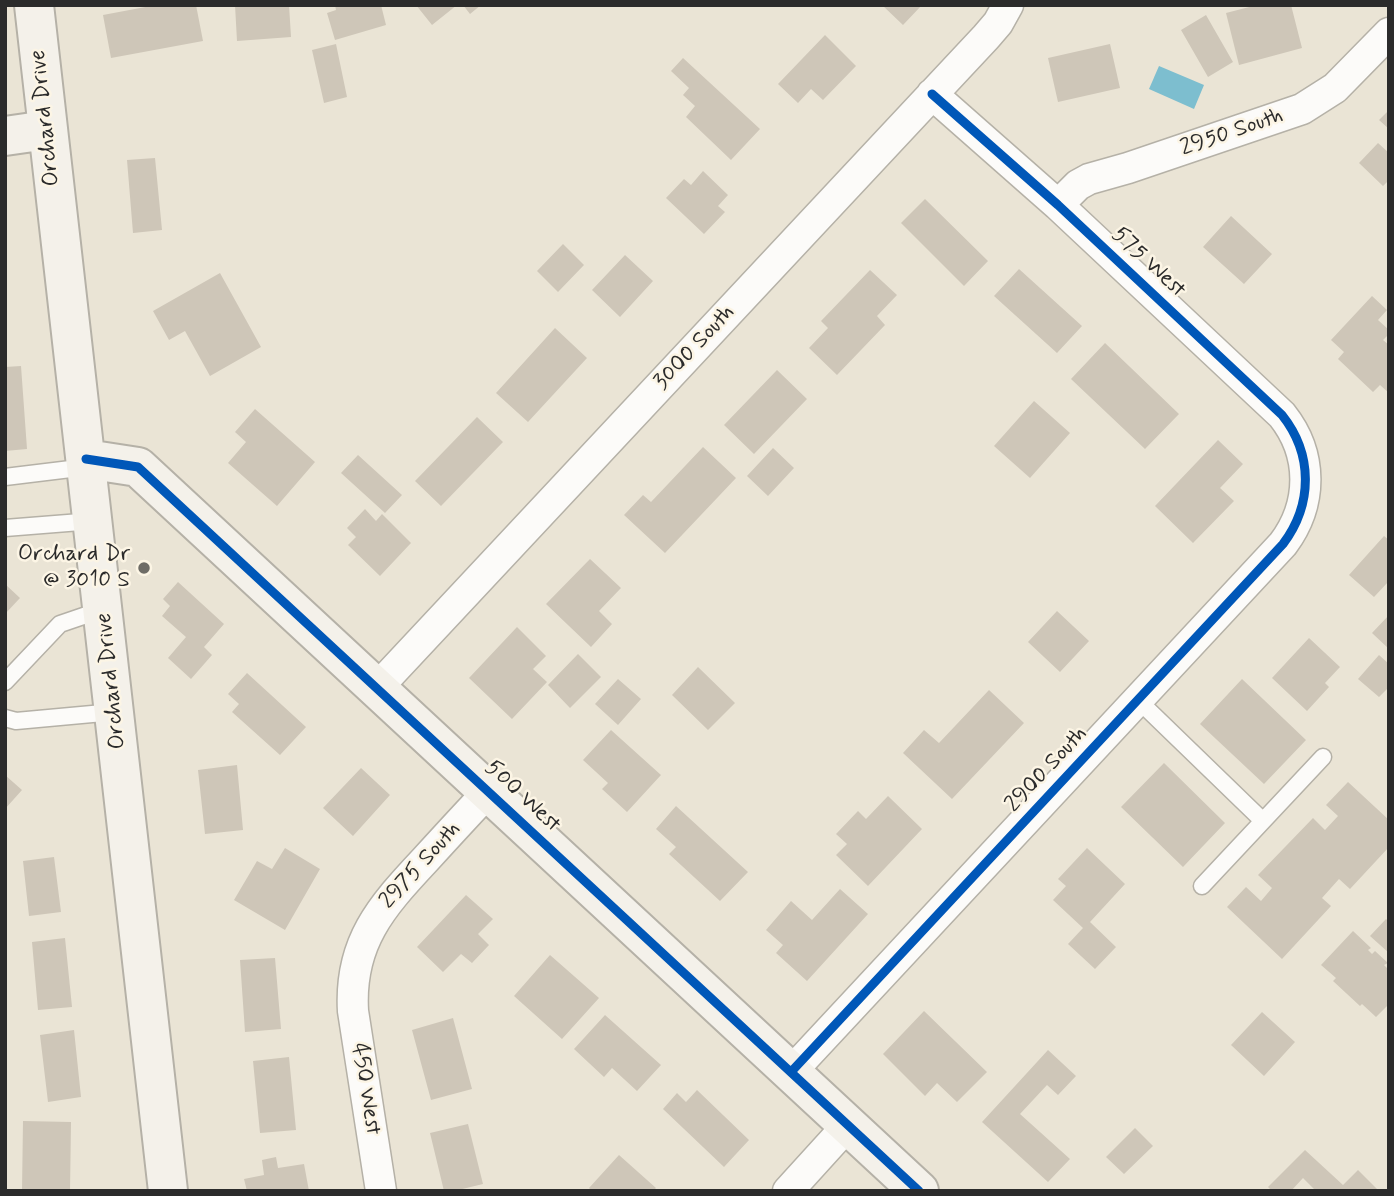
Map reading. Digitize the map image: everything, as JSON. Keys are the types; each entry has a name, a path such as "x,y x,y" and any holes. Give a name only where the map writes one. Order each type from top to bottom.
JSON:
{"main road":[{"name":"Orchard Drive","path":"34,5 168,1191"},
{"path":"5,136 47,130"},
{"name":"500 West","path":"86,463 138,467 919,1191"}],"street":[{"name":"3000 South","path":"377,688 998,23 1008,5"},
{"name":"2950 South","path":"1058,205 1078,185 1089,179 1302,109 1335,88 1389,33"},
{"name":"575 West","path":"932,94 1058,205 1282,415 1303,451 1306,481"},
{"name":"2900 South","path":"790,1072 1283,544 1299,518 1306,481"},
{"name":"2975 South","path":"352,987 356,962 376,917 391,897 488,792"},
{"name":"450 West","path":"352,987 353,1011 381,1191"},
{"path":"788,1191 848,1125"}],"lane":[{"path":"5,477 86,463"},
{"path":"5,528 93,521"},
{"path":"5,682 60,624 104,610"},
{"path":"1138,700 1263,821"},
{"path":"5,718 16,721 115,711"},
{"path":"1202,886 1322,757"}],"water":[{"path":"1159,66 1204,85 1194,109 1149,89"}],"building":[{"path":"156,5 196,5 203,41 111,58 103,15"},
{"path":"235,5 289,5 291,37 237,41"},
{"path":"335,5 381,5 386,25 335,40 327,13 336,10"},
{"path":"416,5 457,5 432,25"},
{"path":"463,5 481,5 470,14"},
{"path":"882,5 922,5 903,25"},
{"path":"1257,5 1291,5 1302,48 1239,65 1226,13"},
{"path":"1206,15 1233,62 1208,77 1181,30"},
{"path":"825,35 856,66 823,100 811,89 798,103 778,84"},
{"path":"336,44 347,97 324,103 312,50"},
{"path":"1110,44 1120,88 1058,102 1048,58"},
{"path":"683,58 760,129 731,160 686,117 695,106 683,95 689,88 671,71"},
{"path":"1389,110 1389,129 1379,120"},
{"path":"1378,143 1389,153 1389,180 1383,186 1359,163"},
{"path":"155,158 162,230 133,233 127,160"},
{"path":"703,171 728,195 718,206 725,212 704,234 666,198 684,179 691,185"},
{"path":"925,199 988,261 964,286 901,223"},
{"path":"1231,216 1272,254 1244,284 1203,247"},
{"path":"563,244 584,265 558,292 537,271"},
{"path":"625,255 653,281 620,317 592,290"},
{"path":"1019,269 1082,326 1057,353 994,296"},
{"path":"870,270 897,295 877,316 885,325 837,375 809,348 828,328 821,321"},
{"path":"220,273 261,347 210,376 185,331 169,340 153,311"},
{"path":"1372,296 1387,310 1378,320 1389,330 1383,340 1389,345 1389,393 1380,385 1373,392 1338,359 1344,352 1331,340"},
{"path":"555,328 587,358 528,422 496,393"},
{"path":"1105,343 1179,414 1145,449 1071,379"},
{"path":"21,366 27,449 5,451 5,367"},
{"path":"777,370 807,399 754,454 724,425"},
{"path":"1034,401 1070,433 1030,478 994,446"},
{"path":"255,409 315,462 277,506 228,463 246,442 235,432"},
{"path":"477,417 503,442 441,506 415,481"},
{"path":"1218,440 1243,464 1220,488 1234,501 1193,543 1155,506"},
{"path":"703,447 736,478 665,553 624,515 643,495 651,502"},
{"path":"773,448 794,468 768,496 747,476"},
{"path":"358,455 402,495 385,513 341,473"},
{"path":"365,509 376,521 382,514 411,543 380,576 348,545 356,537 347,528"},
{"path":"1384,536 1389,540 1389,581 1374,597 1349,575"},
{"path":"590,559 621,588 599,611 612,624 591,647 546,604"},
{"path":"178,582 224,624 204,647 212,655 191,679 168,658 186,637 162,616 170,606 163,599"},
{"path":"5,584 20,598 5,614"},
{"path":"1057,611 1089,641 1060,672 1028,642"},
{"path":"1389,615 1389,649 1372,633"},
{"path":"517,627 546,656 533,669 547,682 512,719 469,678"},
{"path":"1309,638 1340,667 1325,683 1329,687 1307,711 1272,678"},
{"path":"578,654 601,677 570,708 548,685"},
{"path":"1379,655 1389,664 1389,687 1379,697 1358,679"},
{"path":"698,667 735,703 708,730 672,695"},
{"path":"247,673 306,727 280,755 232,712 239,704 228,694"},
{"path":"618,679 641,699 618,725 595,704"},
{"path":"1242,679 1306,740 1264,784 1200,724"},
{"path":"989,690 1024,723 952,799 903,753 924,730 939,743"},
{"path":"611,730 661,775 627,812 602,789 608,783 583,760"},
{"path":"1164,763 1225,823 1183,867 1121,807"},
{"path":"237,765 243,830 205,834 198,770"},
{"path":"361,768 390,795 353,836 323,808"},
{"path":"5,775 22,790 5,809"},
{"path":"1348,782 1389,820 1389,847 1350,889 1339,879 1322,898 1331,906 1282,959 1227,907 1246,887 1261,901 1272,888 1258,875 1313,818 1325,830 1338,816 1326,805"},
{"path":"888,796 922,829 868,886 836,855 847,844 836,834 858,811 866,819"},
{"path":"676,806 748,872 720,901 669,854 676,847 656,829"},
{"path":"285,848 320,869 285,930 234,900 257,861 272,869"},
{"path":"1087,848 1125,884 1090,922 1116,947 1095,969 1068,944 1083,928 1053,900 1066,886 1058,879"},
{"path":"54,857 61,912 29,916 23,861"},
{"path":"840,889 868,914 807,981 776,953 783,945 766,930 791,901 812,920"},
{"path":"466,895 493,919 478,934 489,945 472,963 461,954 443,972 417,947"},
{"path":"1386,919 1389,922 1389,953 1370,936"},
{"path":"1353,931 1371,948 1368,950 1372,954 1375,951 1388,963 1384,965 1389,970 1389,1004 1376,1017 1333,981 1336,978 1321,965"},
{"path":"65,938 72,1007 38,1010 32,942"},
{"path":"550,955 599,998 562,1039 514,996"},
{"path":"275,958 281,1029 245,1032 240,960"},
{"path":"924,1011 987,1072 957,1102 937,1083 925,1096 883,1054"},
{"path":"1262,1012 1295,1042 1264,1076 1231,1045"},
{"path":"605,1015 661,1065 637,1091 612,1068 604,1077 574,1049"},
{"path":"453,1018 472,1089 431,1100 412,1030"},
{"path":"74,1030 81,1097 48,1102 40,1035"},
{"path":"1048,1050 1076,1076 1058,1095 1047,1085 1020,1114 1070,1159 1048,1182 982,1122"},
{"path":"289,1057 296,1130 260,1133 253,1061"},
{"path":"697,1090 749,1140 724,1167 663,1109 677,1093 686,1102"},
{"path":"23,1121 71,1122 70,1191 22,1191"},
{"path":"468,1124 483,1184 444,1191 430,1133"},
{"path":"1135,1128 1153,1146 1124,1174 1106,1157"},
{"path":"1305,1150 1343,1185 1358,1170 1379,1191 1316,1191 1303,1178 1291,1191 1272,1191 1268,1187"},
{"path":"619,1155 656,1188 653,1191 592,1191 589,1188"},
{"path":"276,1157 278,1168 304,1164 309,1191 247,1191 244,1179 264,1175 262,1160"}],"cycle path":[{"path":"791,1072 1283,544 1293,529 1304,496 1304,462 1292,430 1282,415 1058,205 932,94"},
{"path":"86,459 138,467 919,1191"}],"place":[{"name":"Orchard Dr @ 3010 S","path":"144,568"}]}
